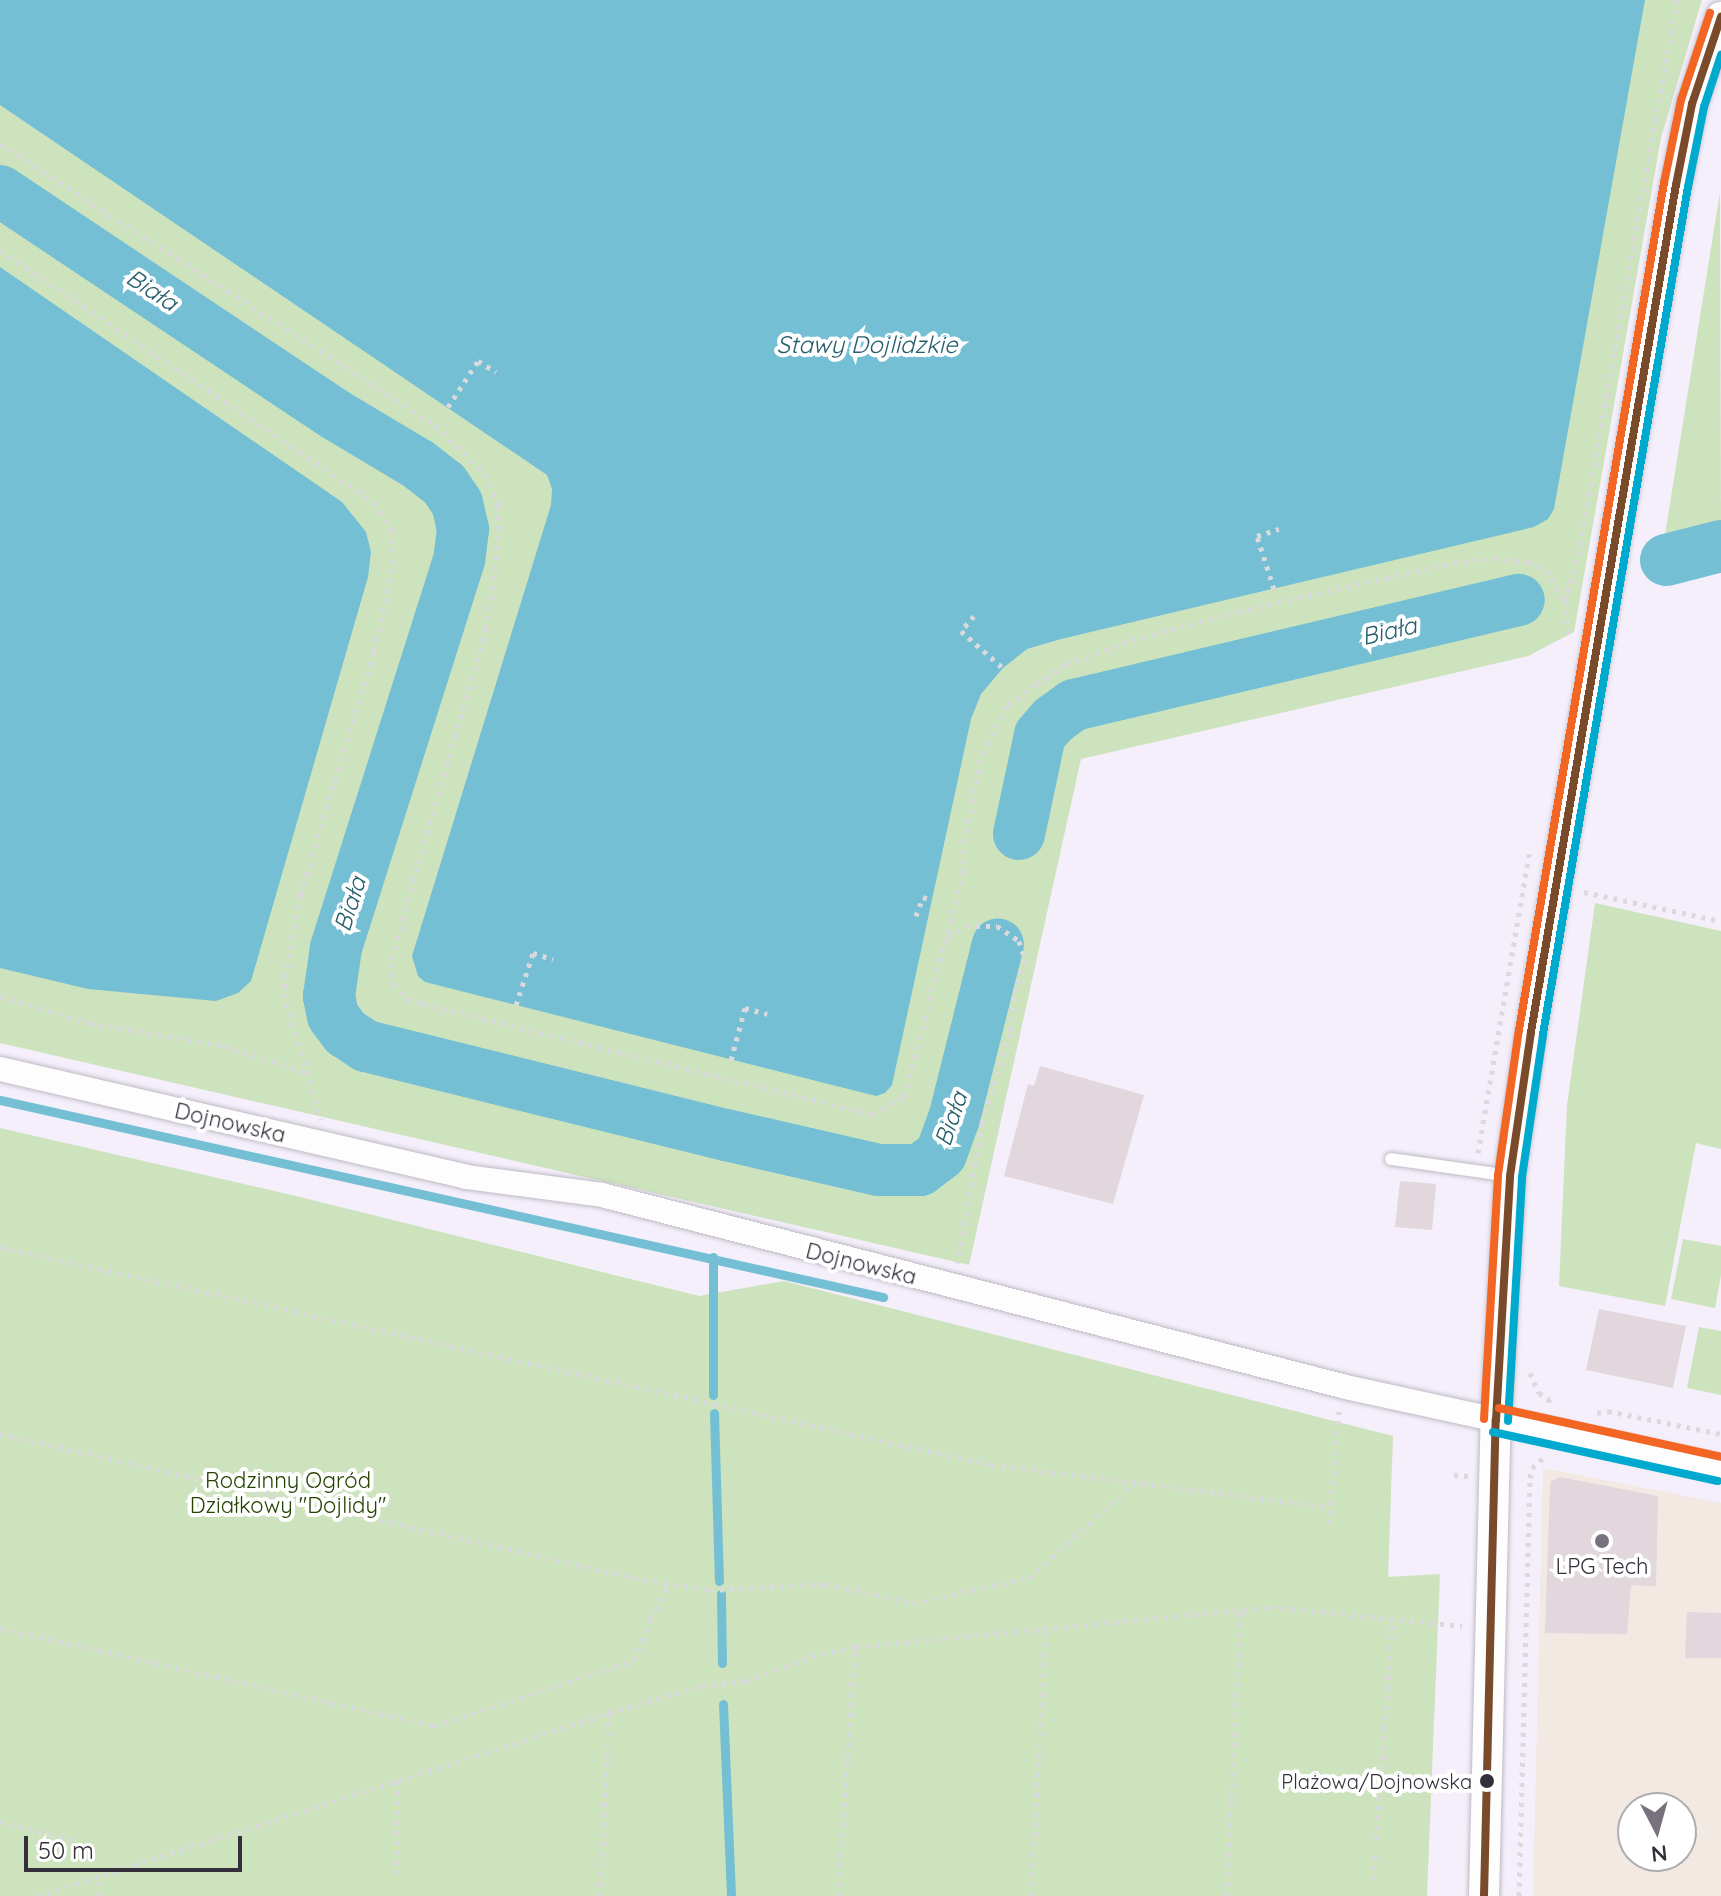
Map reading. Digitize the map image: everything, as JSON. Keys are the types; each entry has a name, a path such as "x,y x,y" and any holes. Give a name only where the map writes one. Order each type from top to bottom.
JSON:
{"street":[{"path":"1484,1896 1496,1420 1510,1176 1556,885 1676,185 1692,104 1721,17"},
{"name":"Dojnowska","path":"0,1069 466,1177 602,1195 1346,1387 1496,1420 1553,1418 1721,1469"}],"lane":[{"path":"1391,1159 1510,1176"}],"path":[{"path":"1570,648 1565,602 1578,555 1677,0"},
{"path":"0,144 435,425 485,474 499,506 497,556 486,628 390,963 393,984 408,999 872,1114 904,1097 963,873 964,842 982,754 1008,705 1067,664 1110,647 1263,606 1463,561 1496,558 1529,562 1546,570 1565,602"},
{"path":"0,250 374,502 391,529 394,559 374,652 306,873 293,928 283,994 330,1147"},
{"path":"448,407 478,361 496,372"},
{"path":"1274,589 1257,536 1279,529"},
{"path":"974,616 961,631 1003,668"},
{"path":"1473,1169 1531,840"},
{"path":"1556,885 1721,921"},
{"path":"916,916 923,897 932,900"},
{"path":"947,937 966,926 997,926 1019,941 1025,960 1014,997 1010,1033 982,1123 953,1287"},
{"path":"516,1005 533,953 553,959"},
{"path":"0,997 89,1023 224,1046 306,1072"},
{"path":"731,1060 745,1008 767,1014"},
{"path":"0,1247 992,1465 1330,1507"},
{"path":"1519,1896 1530,1478 1537,1460 1547,1457 1553,1418 1549,1399 1532,1383 1529,1364"},
{"path":"1583,1416 1608,1411 1721,1434"},
{"path":"1329,1524 1335,1423"},
{"path":"0,1434 670,1584 710,1590 826,1584 913,1603 1029,1578 1135,1482"},
{"path":"0,1628 434,1726 635,1660 650,1618 670,1584"},
{"path":"37,1896 609,1713 702,1686 746,1681 812,1656 855,1647 1046,1626 1271,1607 1491,1628"},
{"path":"1226,1896 1241,1610"},
{"path":"1373,1879 1393,1621"},
{"path":"1031,1896 1046,1626"},
{"path":"838,1896 855,1647"},
{"path":"600,1896 609,1713"},
{"path":"397,1781 397,1873"},
{"path":"0,1822 73,1840"},
{"path":"99,1896 100,1875"}],"shaded area":[{"path":"1543,1468 1721,1503 1721,1896 1533,1896"}],"green space":[{"name":"Stawy Dojlidzkie","path":"0,0 1702,0 1661,138 1574,632 1528,656 1081,759 969,1265 0,1043"},
{"path":"1720,192 1721,528 1664,541"},
{"path":"1595,903 1721,931 1721,1149 1696,1143 1665,1306 1559,1286 1567,1105"},
{"name":"Rodzinny Ogród Działkowy \"Dojlidy\"","path":"0,1128 292,1195 699,1296 784,1281 1393,1436 1388,1577 1440,1574 1427,1896 0,1896"},
{"path":"1683,1239 1721,1246 1721,1275 1715,1308 1671,1299"},
{"path":"1699,1327 1721,1331 1721,1395 1687,1388"}],"water":[{"name":"Stawy Dojlidzkie","path":"0,0 1645,0 1554,509 1548,519 1534,527 1061,639 1027,649 1003,668 981,694 971,719 892,1085 885,1093 876,1096 425,982 418,976 412,956 551,505 552,489 547,475 0,105"},
{"path":"0,267 342,502 366,532 371,552 368,577 251,981 238,993 216,1001 88,989 0,968"}],"building":[{"path":"1040,1066 1144,1095 1113,1204 1004,1176 1028,1084 1034,1086"},
{"path":"1400,1181 1436,1184 1432,1230 1395,1227"},
{"path":"1599,1309 1686,1326 1673,1388 1586,1370"},
{"name":"LPG Tech","path":"1560,1477 1658,1496 1656,1586 1631,1585 1627,1634 1545,1633 1550,1487 1551,1481"},
{"path":"1687,1612 1721,1613 1721,1658 1685,1658"}],"waterway":[{"name":"Biała","path":"0,191 336,415 418,464 444,484 457,503 463,529 459,560 336,948 329,996 333,1016 346,1033 366,1046 726,1135 879,1170 920,1170 941,1154 954,1119 998,944"},
{"name":"Biała","path":"1666,560 1721,546"},
{"name":"Biała","path":"1019,834 1040,735 1053,720 1074,705 1519,600"},
{"path":"0,1100 883,1297"},
{"path":"723,1145 726,1135"},
{"path":"713,1257 713,1395"},
{"path":"714,1413 719,1581"},
{"path":"721,1594 722,1663"},
{"path":"723,1704 731,1896"}],"transit line":[{"path":"1484,1419 1498,1175 1519,1030 1664,183 1681,100 1710,13"},
{"path":"1484,1896 1496,1420 1510,1176 1531,1032 1676,185 1692,104 1721,17"},
{"path":"1508,1421 1522,1177 1543,1034 1688,187 1704,107 1721,55"},
{"path":"1499,1408 1721,1457"},
{"path":"1493,1432 1718,1481"}],"place":[{"name":"LPG Tech","path":"1602,1541"},
{"name":"Plażowa/Dojnowska","path":"1487,1781"}]}
